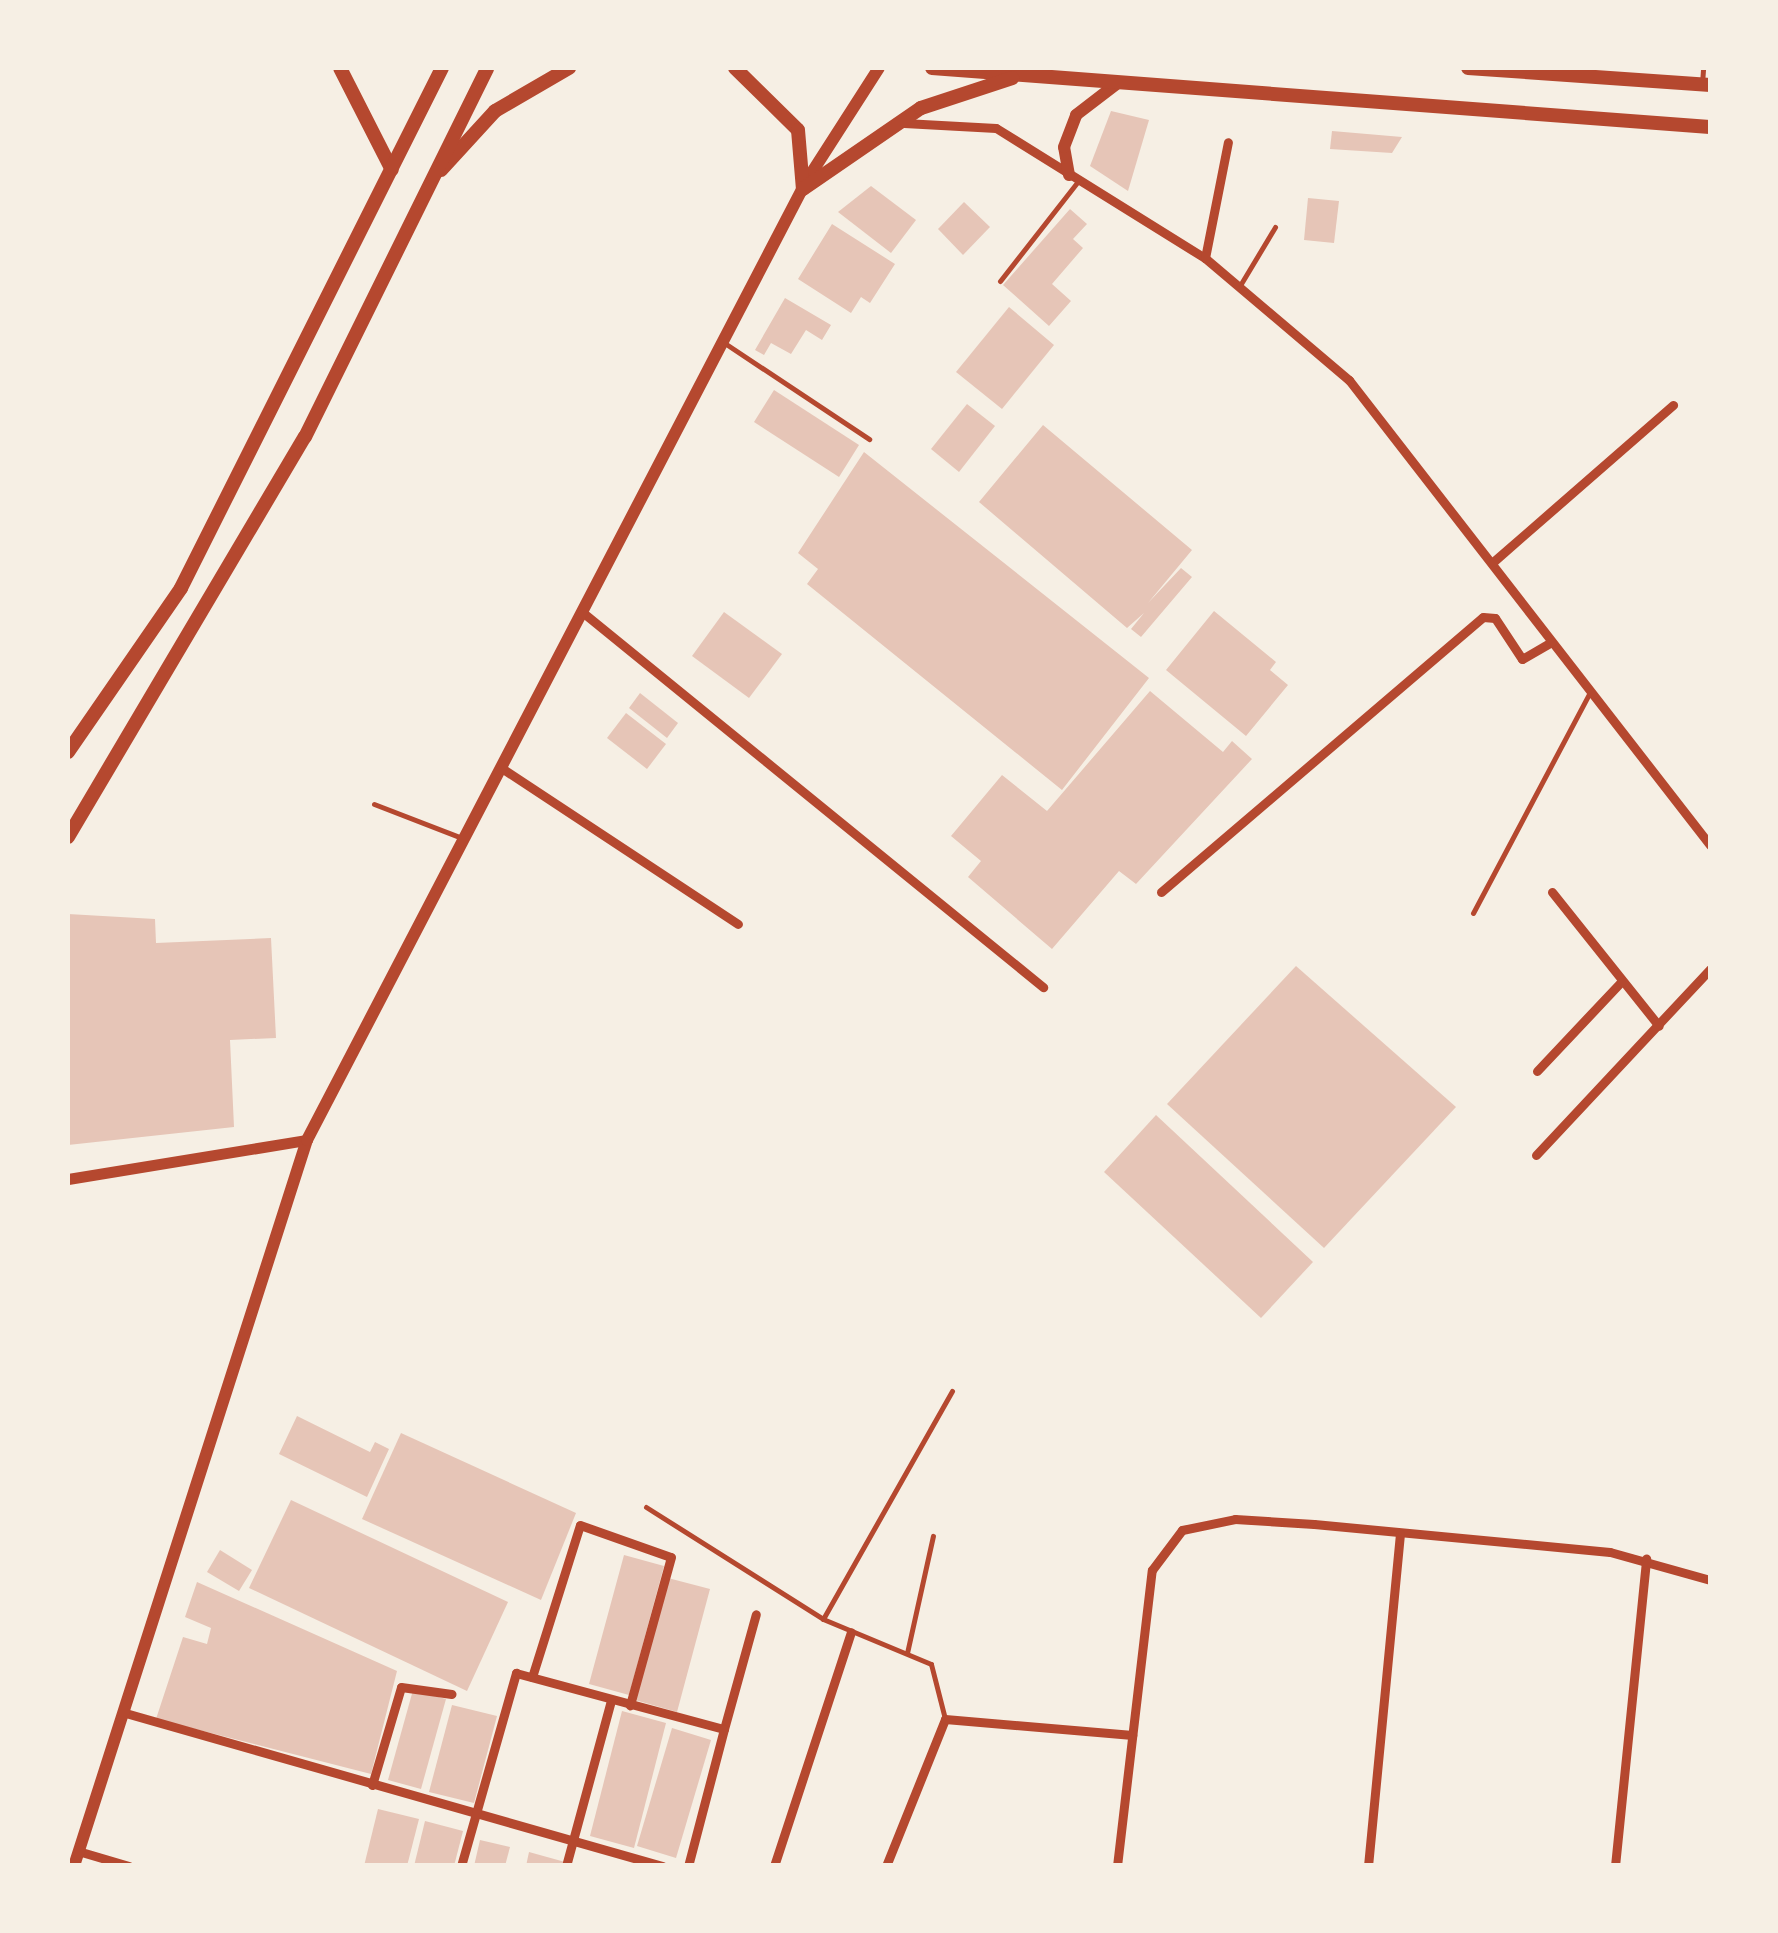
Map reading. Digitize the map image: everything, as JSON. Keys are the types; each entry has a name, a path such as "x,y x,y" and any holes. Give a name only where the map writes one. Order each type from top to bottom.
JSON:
{"main road":[{"path":"340,68 392,170"},
{"path":"68,752 181,588 442,68"},
{"path":"68,837 305,437 488,68"},
{"path":"430,181 495,111 569,68"},
{"path":"734,68 798,130 803,189"},
{"path":"76,1859 307,1140 803,189 879,68"},
{"path":"932,68 1710,127"},
{"path":"1468,68 1706,85"},
{"path":"803,189 893,126 960,92 1024,74"},
{"path":"1074,178 1064,147 1076,114 1118,82"}],"street":[{"path":"893,126 983,124 1205,258 1349,380 1710,845"},
{"path":"1205,258 1228,142"},
{"path":"1493,562 1673,405"},
{"path":"582,610 1043,986"},
{"path":"1161,892 1483,617 1495,618 1522,659 1551,642"},
{"path":"500,767 738,924"},
{"path":"1552,892 1659,1026"},
{"path":"1536,1156 1710,970"},
{"path":"1537,1071 1621,982"},
{"path":"68,1178 307,1140"},
{"path":"1117,1866 1152,1570 1182,1530 1235,1518 1646,1558 1709,1576"},
{"path":"532,1677 580,1525 670,1556 630,1705"},
{"path":"1368,1866 1400,1534"},
{"path":"1615,1866 1646,1558"},
{"path":"688,1866 756,1614"},
{"path":"774,1866 851,1632"},
{"path":"461,1866 516,1673 724,1729"},
{"path":"372,1785 402,1687 452,1694"},
{"path":"566,1866 611,1700"},
{"path":"122,1712 475,1816 662,1866"},
{"path":"886,1866 945,1719 1132,1734"},
{"path":"76,1859 129,1866"}],"lane":[{"path":"1703,68 1706,85"},
{"path":"1000,282 1074,178"},
{"path":"1240,287 1275,227"},
{"path":"724,343 869,439"},
{"path":"1473,913 1590,692"},
{"path":"374,804 462,838"},
{"path":"823,1619 952,1391"},
{"path":"646,1507 823,1619 907,1654 936,1674 945,1719"},
{"path":"907,1654 933,1536"}],"building":[{"path":"1111,111 1149,120 1128,191 1090,166"},
{"path":"1332,131 1402,137 1392,153 1330,149"},
{"path":"871,186 916,220 891,253 838,212"},
{"path":"1308,198 1339,201 1334,243 1304,240"},
{"path":"964,202 990,227 963,255 938,229"},
{"path":"1070,209 1087,224 1073,239 1083,248 1052,284 1071,301 1049,326 1003,285"},
{"path":"832,224 895,264 870,303 861,297 851,313 798,279"},
{"path":"785,298 831,325 822,340 806,330 791,354 771,343 764,355 755,350"},
{"path":"1009,307 1054,345 1002,409 956,372"},
{"path":"774,390 859,445 839,477 754,422"},
{"path":"967,404 995,426 959,472 931,449"},
{"path":"1043,425 1192,550 1148,603 1181,568 1192,577 1141,637 1131,629 1144,613 1127,628 979,502"},
{"path":"864,452 1149,678 1062,790 807,584 818,569 798,553"},
{"path":"1214,611 1276,662 1270,670 1288,685 1246,736 1166,670"},
{"path":"724,612 782,654 749,698 692,656"},
{"path":"1150,691 1223,752 1232,741 1252,759 1136,884 1119,871 1052,949 968,877 981,861 951,836 1002,775 1047,811"},
{"path":"640,693 678,723 667,738 629,708"},
{"path":"626,713 666,744 647,769 607,738"},
{"path":"68,914 155,919 156,943 271,938 276,1038 230,1040 234,1127 68,1145"},
{"path":"1296,966 1456,1107 1324,1248 1167,1104"},
{"path":"1156,1115 1313,1262 1261,1318 1104,1172"},
{"path":"297,1416 370,1452 375,1442 389,1449 367,1497 279,1454"},
{"path":"401,1433 576,1513 541,1600 362,1519"},
{"path":"291,1500 508,1602 467,1691 249,1588"},
{"path":"220,1550 252,1570 239,1591 207,1572"},
{"path":"624,1555 664,1566 629,1695 589,1684"},
{"path":"668,1578 710,1589 677,1712 635,1700"},
{"path":"197,1582 397,1671 371,1774 156,1719 183,1637 207,1644 211,1628 185,1617"},
{"path":"413,1690 446,1699 421,1789 388,1780"},
{"path":"452,1705 497,1716 474,1803 429,1792"},
{"path":"622,1711 666,1723 634,1848 590,1836"},
{"path":"672,1728 711,1740 676,1858 637,1846"},
{"path":"378,1809 419,1819 407,1866 364,1866"},
{"path":"425,1821 463,1831 454,1866 414,1866"},
{"path":"480,1840 510,1847 505,1866 474,1866"},
{"path":"529,1852 565,1862 564,1866 526,1866"}]}
